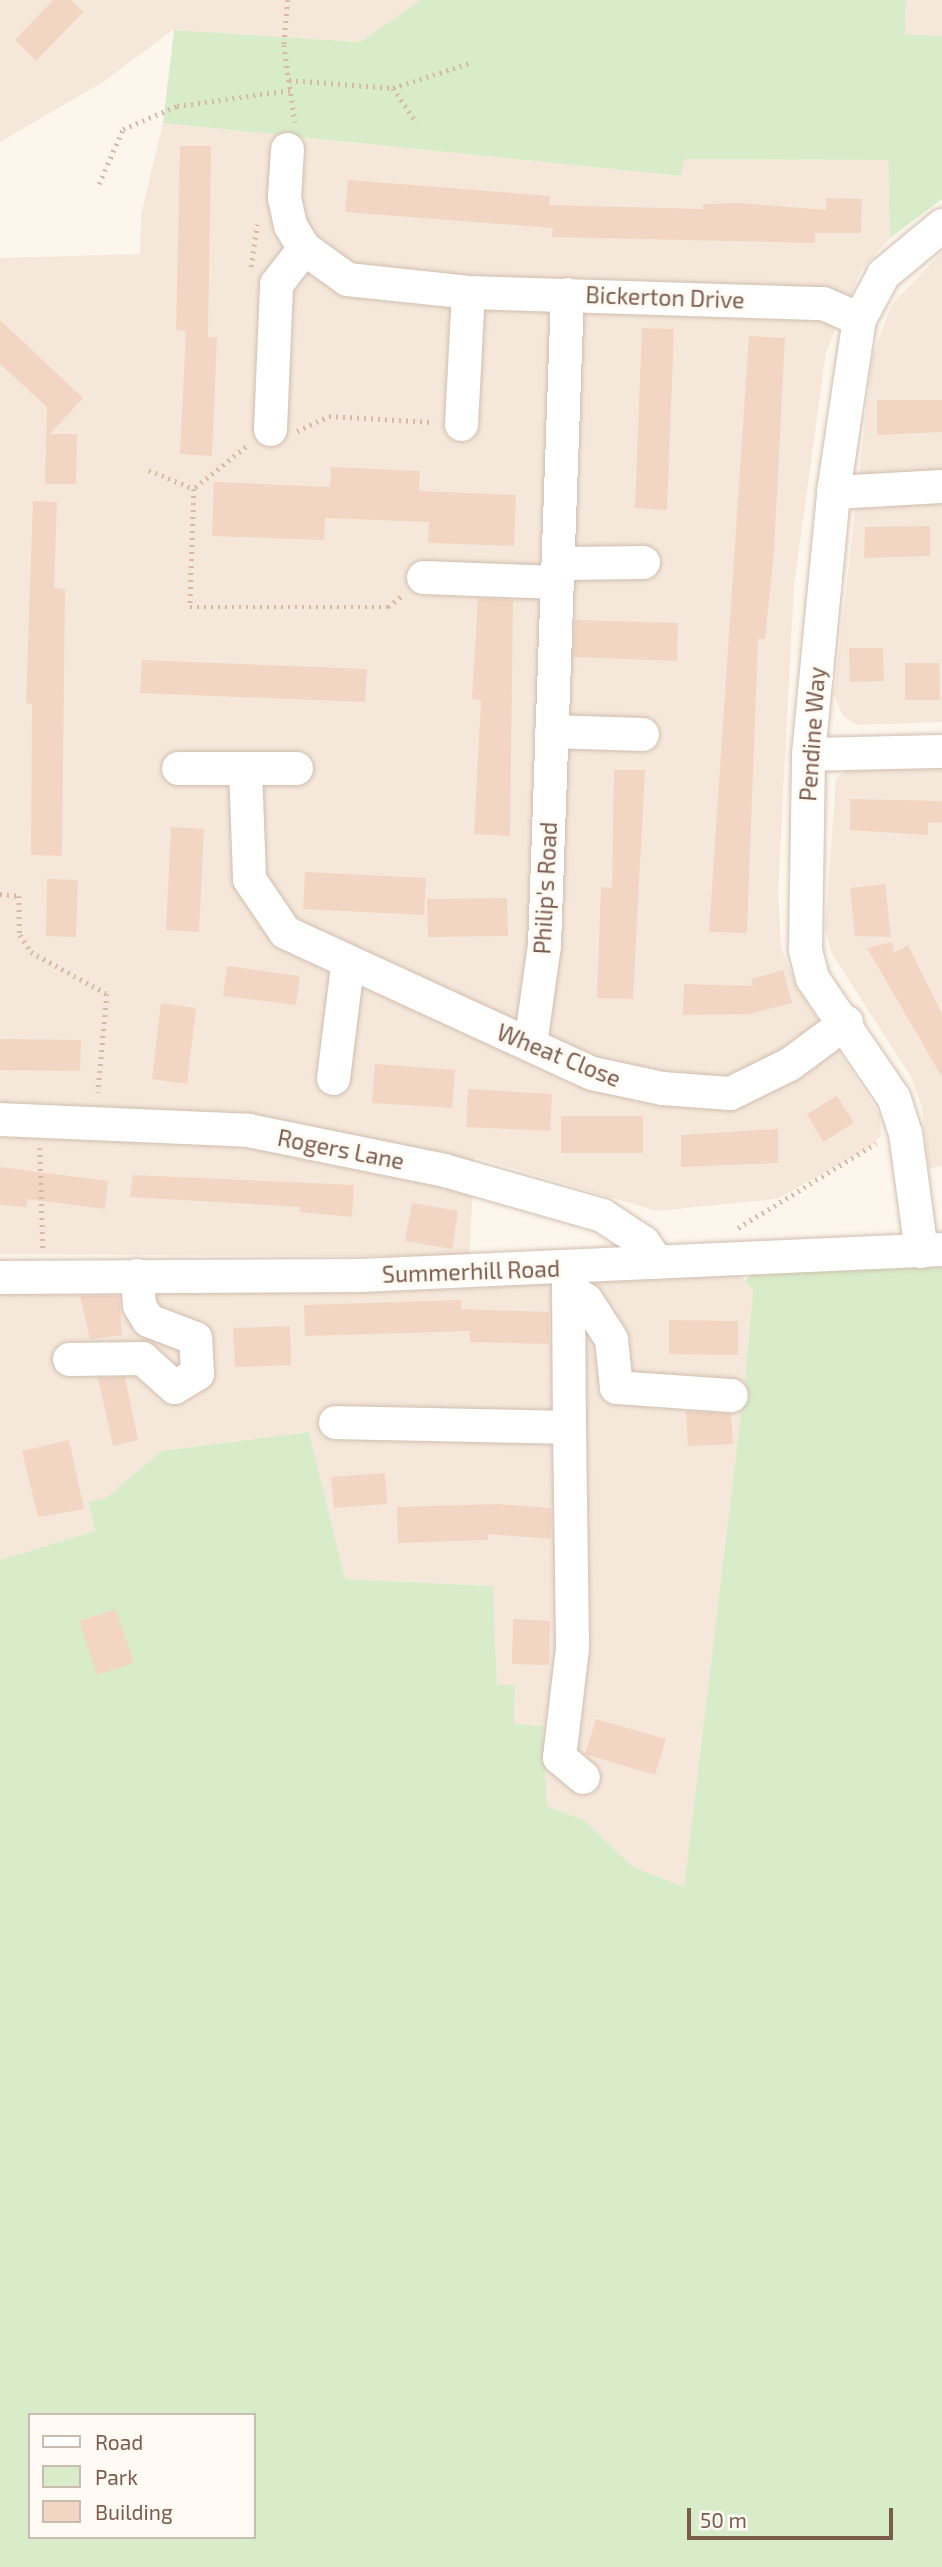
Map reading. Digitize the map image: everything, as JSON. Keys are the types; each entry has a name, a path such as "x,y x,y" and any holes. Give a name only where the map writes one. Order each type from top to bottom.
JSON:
{"street":[{"path":"270,429 276,284 304,248 284,197 286,149"},
{"name":"Pendine Way","path":"931,1250 901,1122 846,1023 812,978 805,949 808,754 833,492 859,319 883,274 942,225"},
{"name":"Bickerton Drive","path":"304,248 347,279 468,292 823,303 859,319"},
{"path":"461,424 468,292"},
{"name":"Philip's Road","path":"530,1044 544,944 567,294"},
{"path":"833,492 942,486"},
{"path":"423,577 558,573 643,562"},
{"path":"551,731 642,734"},
{"path":"808,754 942,751"},
{"path":"178,768 296,768"},
{"name":"Wheat Close","path":"244,768 249,879 285,932 347,965 530,1044 627,1082 730,1093 789,1065 846,1023"},
{"path":"333,1078 347,965"},
{"name":"Rogers Lane","path":"0,1119 95,1120 248,1130 444,1170 602,1215 643,1242 657,1262"},
{"name":"Summerhill Road","path":"0,1277 44,1274 568,1278 657,1262 931,1250"},
{"path":"69,1359 142,1358 174,1387 197,1373 195,1338 148,1320 139,1305 136,1275"},
{"path":"568,1278 624,1339 616,1387 731,1395"},
{"path":"568,1278 572,1648 559,1757 583,1777"},
{"path":"335,1423 569,1427"}],"path":[{"path":"286,149 296,120 284,45 289,0"},
{"path":"289,80 393,88 470,63"},
{"path":"393,88 417,123"},
{"path":"99,184 123,129 177,106 291,90"},
{"path":"423,577 388,607 190,607 194,489 270,429 306,432 329,416 461,424"},
{"path":"149,470 194,489"},
{"path":"0,894 19,896 20,934 31,952 107,994 95,1120"},
{"path":"40,1119 44,1274"},
{"path":"704,1260 743,1223 864,1153 901,1122"}],"shaded area":[{"path":"0,0 421,0 360,42 173,30 103,82 0,142"},
{"path":"906,0 942,0 942,36 905,34"},
{"path":"163,123 681,176 683,159 888,160 890,238 861,270 826,352 794,586 778,892 781,948 798,989 880,1115 881,1136 867,1149 777,1199 657,1211 475,1157 469,1257 0,1254 0,258 140,254 141,215"},
{"path":"942,252 942,722 857,725 843,716 834,695 873,353 892,304"},
{"path":"942,764 942,1166 929,1168 922,1106 910,1075 832,954 825,929 836,779 847,769"},
{"path":"738,1273 753,1290 745,1379 684,1888 633,1867 584,1820 547,1806 543,1726 514,1724 515,1686 497,1685 493,1586 345,1579 309,1432 161,1451 106,1498 88,1502 95,1531 0,1560 0,1282"}],"green space":[{"path":"421,0 906,0 905,34 942,36 942,199 890,238 888,160 684,159 681,176 163,123 174,30 360,42"},
{"path":"942,1256 942,2567 0,2567 0,1560 95,1531 88,1502 106,1498 161,1451 309,1432 345,1579 493,1586 497,1685 515,1685 514,1724 543,1726 547,1806 584,1820 633,1867 684,1887 745,1379 753,1290 745,1281 761,1267","holes":["116,1609 133,1663 79,1621"]}],"building":[{"path":"53,0 71,0 83,12 36,61 15,40"},
{"path":"180,146 211,146 208,337 217,337 212,456 180,454 186,331 176,330"},
{"path":"348,180 550,196 549,205 703,209 703,204 740,203 826,210 826,198 862,199 861,233 815,233 815,243 552,237 553,228 345,212"},
{"path":"0,320 83,398 50,434 77,434 76,484 45,484 47,407 0,364"},
{"path":"642,328 674,329 667,510 635,508"},
{"path":"749,336 785,338 774,551 765,639 758,639 747,933 709,932"},
{"path":"877,400 942,400 942,432 877,435"},
{"path":"331,467 420,471 419,491 516,495 514,546 428,543 429,522 325,518 324,540 212,536 214,482 330,487"},
{"path":"33,501 57,502 54,588 65,589 62,856 31,855 32,704 26,703"},
{"path":"930,526 930,556 864,558 865,527"},
{"path":"478,598 513,600 510,836 474,834 481,700 472,699"},
{"path":"575,620 678,623 677,661 573,657"},
{"path":"849,648 883,648 884,681 850,682"},
{"path":"142,660 367,669 365,702 140,693"},
{"path":"905,663 939,663 940,700 905,700"},
{"path":"614,770 645,770 633,999 597,998 601,887 612,888"},
{"path":"850,799 942,801 942,822 928,823 928,835 850,830"},
{"path":"171,827 204,829 199,932 166,930"},
{"path":"305,872 426,878 424,915 303,909"},
{"path":"47,879 78,880 76,937 46,936"},
{"path":"885,884 891,937 855,936 850,888"},
{"path":"507,898 508,936 428,937 427,899"},
{"path":"892,942 894,953 908,945 942,1014 942,1077 867,948"},
{"path":"227,966 300,976 296,1005 223,996"},
{"path":"783,970 792,1003 750,1014 683,1015 684,984 753,986 751,979"},
{"path":"161,1003 196,1008 187,1084 152,1079"},
{"path":"0,1039 81,1040 80,1071 0,1070"},
{"path":"375,1064 455,1070 452,1108 372,1103"},
{"path":"468,1089 552,1094 550,1131 466,1127"},
{"path":"837,1096 854,1123 823,1142 807,1114"},
{"path":"561,1116 643,1116 643,1153 561,1153"},
{"path":"778,1129 778,1163 681,1167 681,1135"},
{"path":"0,1167 108,1181 105,1209 27,1199 27,1207 0,1205"},
{"path":"133,1175 354,1185 352,1217 300,1212 301,1207 130,1197"},
{"path":"412,1203 458,1211 452,1249 405,1241"},
{"path":"80,1296 119,1296 122,1335 90,1339"},
{"path":"461,1300 461,1309 549,1312 549,1344 470,1342 470,1331 305,1336 304,1305"},
{"path":"669,1320 738,1321 738,1355 669,1354"},
{"path":"290,1326 291,1365 235,1367 233,1328"},
{"path":"125,1377 138,1440 113,1446 98,1378"},
{"path":"686,1411 731,1414 733,1444 688,1446"},
{"path":"69,1440 84,1509 38,1517 22,1451"},
{"path":"385,1473 387,1504 334,1508 331,1477"},
{"path":"498,1504 551,1508 551,1539 488,1534 488,1540 398,1543 397,1507"},
{"path":"116,1609 134,1663 97,1675 79,1621"},
{"path":"513,1619 550,1621 549,1665 512,1664"},
{"path":"596,1719 666,1739 655,1775 585,1754"}]}
